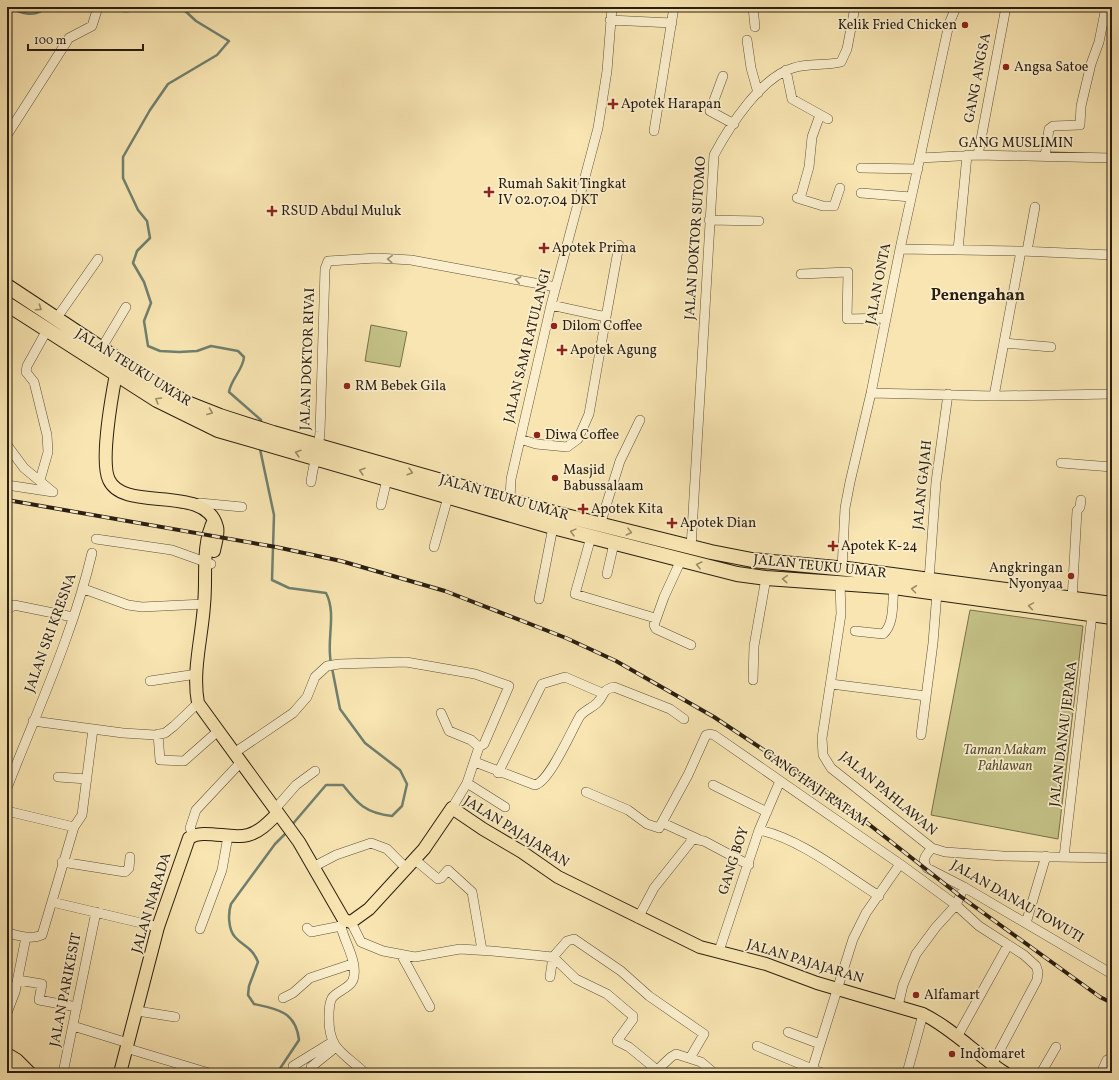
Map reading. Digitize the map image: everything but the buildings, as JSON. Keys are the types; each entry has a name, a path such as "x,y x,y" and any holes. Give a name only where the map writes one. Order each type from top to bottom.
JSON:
{"highway":[{"name":"JALAN TEUKU UMAR","path":"7,286 164,390 187,403 388,479 443,491 497,496 600,525 691,548 745,559 929,580 967,591 1071,606 1112,604"},
{"name":"JALAN TEUKU UMAR","path":"7,304 175,410 218,430 317,452 443,491 480,506 591,537 744,575 766,578 894,587 937,592 967,591"},
{"path":"480,506 497,496"},
{"name":"JALAN TEUKU UMAR","path":"1071,606 1092,615 1112,617"}],"main road":[{"path":"116,374 111,401 106,462 108,479 112,485 124,493 195,504 204,509 214,520 210,528 197,674 196,686 198,703 299,842 345,923"},
{"name":"JALAN PAJAJARAN","path":"345,923 369,909 424,849 452,808 483,829 522,852 553,874 638,918 700,947 766,964 923,1014 939,1023 1004,1073"},
{"path":"193,835 248,835 255,832 277,811"},
{"name":"JALAN NARADA","path":"120,1073 158,927 186,843 193,835"},
{"path":"12,1057 30,1073"}],"street":[{"name":"JALAN SAM RATULANGI","path":"497,496 511,479 551,305 598,128 606,71 612,7"},
{"path":"654,131 674,7"},
{"path":"753,7 755,27"},
{"name":"JALAN DOKTOR SUTOMO","path":"691,548 714,155 723,138 758,93 786,70 801,66 841,62 847,49 855,7"},
{"name":"JALAN ONTA","path":"842,569 845,508 871,393 900,249 949,24 956,7"},
{"name":"GANG ANGSA","path":"978,155 1006,7"},
{"path":"1045,157 1049,129 1053,126 1080,125 1082,106 1091,64 1099,42 1106,7"},
{"path":"7,135 69,38 92,26 98,8"},
{"path":"610,20 672,24"},
{"path":"747,40 751,68 758,93"},
{"path":"786,70 790,97 794,101 824,117 812,136 809,167 799,199 823,206 834,206 840,188"},
{"path":"723,76 710,111 734,124"},
{"path":"958,250 967,155"},
{"name":"GANG MUSLIMIN","path":"920,158 967,155 1109,158"},
{"path":"861,168 918,169"},
{"path":"862,193 911,197"},
{"path":"994,396 1004,343 1035,207"},
{"path":"709,220 759,221"},
{"path":"520,439 536,444 563,447 573,444 578,439 589,414 604,337 606,317 619,246"},
{"path":"900,249 1024,251 1045,253 1060,252 1112,255"},
{"name":"JALAN DOKTOR RIVAI","path":"311,482 317,452 325,268 328,261 377,258 411,260 556,287"},
{"path":"56,319 98,259"},
{"path":"801,274 848,272 847,319 886,318"},
{"path":"551,305 606,317"},
{"path":"101,349 126,307"},
{"path":"40,480 48,452 47,436 34,382 26,372 27,366 47,330"},
{"path":"1004,343 1051,347"},
{"path":"871,393 994,396 1112,394"},
{"name":"JALAN GAJAH","path":"929,580 935,491 948,394"},
{"path":"600,525 620,462 640,420"},
{"path":"7,445 24,468 40,480 52,492 7,484"},
{"path":"1061,463 1112,467"},
{"path":"381,505 388,479"},
{"name":"JALAN SAM RATULANGI","path":"497,496 511,479"},
{"path":"434,547 443,491"},
{"path":"1071,606 1077,511 1080,507 1081,500"},
{"path":"195,504 200,503 242,507"},
{"path":"539,599 553,527"},
{"path":"591,537 575,594 655,618"},
{"path":"96,539 172,550 207,563"},
{"path":"607,574 614,543"},
{"name":"JALAN SRI KRESNA","path":"7,788 12,763 33,720 84,589 92,553"},
{"path":"681,560 655,618 654,625 656,629 691,645"},
{"path":"753,680 754,646 766,578"},
{"name":"JALAN PAHLAWAN","path":"840,583 841,614 822,738 823,756 840,776 862,791 932,848 945,852 1112,858"},
{"path":"855,631 883,634 888,630 891,620 894,587"},
{"path":"84,589 128,605 142,607 204,604"},
{"path":"922,735 937,592"},
{"path":"7,610 14,605 73,617"},
{"name":"JALAN DANAU JEPARA","path":"1064,857 1092,615"},
{"path":"193,835 190,828 196,810 237,757 293,713 307,697 315,677 327,666 339,664 392,661 424,664 475,674 509,686 484,744 479,747 467,783 452,808"},
{"path":"150,681 197,674"},
{"path":"498,772 542,684 565,677 602,693"},
{"path":"831,684 926,696"},
{"path":"475,762 535,785 539,784 548,773 581,715 599,702 602,693 607,689 614,687 670,709 684,719"},
{"path":"33,720 94,729 158,734 165,733 198,703"},
{"path":"441,712 449,731 471,740 479,747"},
{"path":"7,932 26,937 37,937 42,935 62,862 74,827 82,815 94,729"},
{"path":"158,734 160,760 184,761 218,731"},
{"name":"GANG HAJI RATAM","path":"663,823 688,775 706,735 709,733 900,864 956,905 979,926 1036,966 1038,972 1038,980 992,1065"},
{"path":"277,811 296,785 315,771"},
{"path":"58,777 87,779"},
{"name":"GANG BOY","path":"719,951 749,865 759,830 780,781"},
{"path":"467,783 505,807"},
{"path":"713,785 767,812"},
{"path":"586,792 628,810 656,828 660,827 663,823 749,865"},
{"path":"7,812 74,827"},
{"path":"759,830 794,842 879,896"},
{"path":"200,928 222,870 228,836"},
{"path":"638,918 654,888 668,868 693,839 698,839"},
{"path":"313,867 336,855 371,843 387,849 406,868"},
{"name":"JALAN DANAU TOWUTI","path":"932,848 924,859 924,863 927,868 964,887 1112,974"},
{"path":"1026,923 1041,878 1046,856"},
{"path":"62,862 125,872 129,868 130,857"},
{"path":"414,859 438,879 441,878 448,870 472,892 482,950"},
{"path":"812,1071 853,939 866,913 900,864"},
{"path":"898,1006 903,985 919,948 956,905 964,887"},
{"path":"52,902 158,927"},
{"name":"JALAN PARIKESIT","path":"64,1073 96,912"},
{"path":"307,928 311,932 345,923"},
{"path":"345,923 361,942 402,956 415,957 460,949 553,957 576,979 607,994 633,1016 633,1019 617,1041 629,1047 656,1072 673,1055 680,1055 701,1062 714,1073"},
{"path":"345,923 352,964 353,980 332,998 330,1002 329,1024 334,1045 365,1073"},
{"path":"7,1013 18,980 26,937"},
{"path":"550,977 553,957 567,941 574,940 621,971 649,996 704,1034 690,1058"},
{"path":"957,1037 1008,946"},
{"path":"402,956 430,1007"},
{"path":"283,998 293,993 310,978 352,964"},
{"path":"18,980 42,984 39,1000 77,1007"},
{"path":"137,1011 175,1017"},
{"path":"907,1073 923,1014"},
{"path":"73,1026 127,1046 209,1073"},
{"path":"788,1032 820,1044"},
{"path":"294,1066 334,1045"},
{"path":"311,1067 334,1045"},
{"path":"757,1046 804,1064 812,1071 822,1073"},
{"path":"1041,1073 1056,1046"},
{"path":"12,1057 14,1073"},
{"path":"1101,1073 1107,1060 1112,1057"}],"green space":[{"path":"371,325 407,332 400,367 365,361"},
{"name":"Taman Makam Pahlawan","path":"970,610 1083,626 1058,839 931,815"}],"waterway":[{"path":"11,7 19,12 28,14 38,13 46,7"},
{"path":"109,7 118,11 132,11 147,7"},
{"path":"181,7 196,21 229,41 217,55 168,84 150,110 123,157 123,178 138,210 147,221 150,238 137,251 133,263 144,282 151,303 144,321 148,346 160,351 197,351 211,346 238,351 244,357 243,362 230,387 229,392 261,420 261,424"},
{"path":"260,449 274,515 272,580 289,588 326,593 331,610 331,663"},
{"path":"291,826 326,785 343,785 358,802 375,813 392,816 402,806 407,784 400,770 365,743 340,709 332,668"},
{"path":"277,1073 299,1040 297,1031 294,1023 284,1013 254,1004 248,995 249,986 258,962 253,953 233,934 230,925 229,912 231,904 275,844 287,832"}],"railway":[{"path":"7,500 276,547 341,561 445,591 566,638 616,661 714,717 833,796 960,896 1100,997 1112,1003"}],"place":[{"name":"Kelik Fried Chicken","path":"965,25"},
{"name":"Angsa Satoe","path":"1006,67"},
{"name":"Apotek Harapan","path":"613,104"},
{"name":"Rumah Sakit Tingkat IV 02.07.04 DKT","path":"489,192"},
{"name":"RSUD Abdul Muluk","path":"272,211"},
{"name":"Apotek Prima","path":"544,248"},
{"name":"Dilom Coffee","path":"554,326"},
{"name":"Apotek Agung","path":"562,350"},
{"name":"RM Bebek Gila","path":"347,386"},
{"name":"Diwa Coffee","path":"537,435"},
{"name":"Masjid Babussalaam","path":"555,478"},
{"name":"Apotek Kita","path":"583,509"},
{"name":"Apotek Dian","path":"672,523"},
{"name":"Apotek K-24","path":"833,546"},
{"name":"Angkringan Nyonyaa","path":"1071,576"},
{"name":"Alfamart","path":"916,995"},
{"name":"Indomaret","path":"952,1054"}],"district":[{"name":"Penengahan","path":"978,296"}]}
